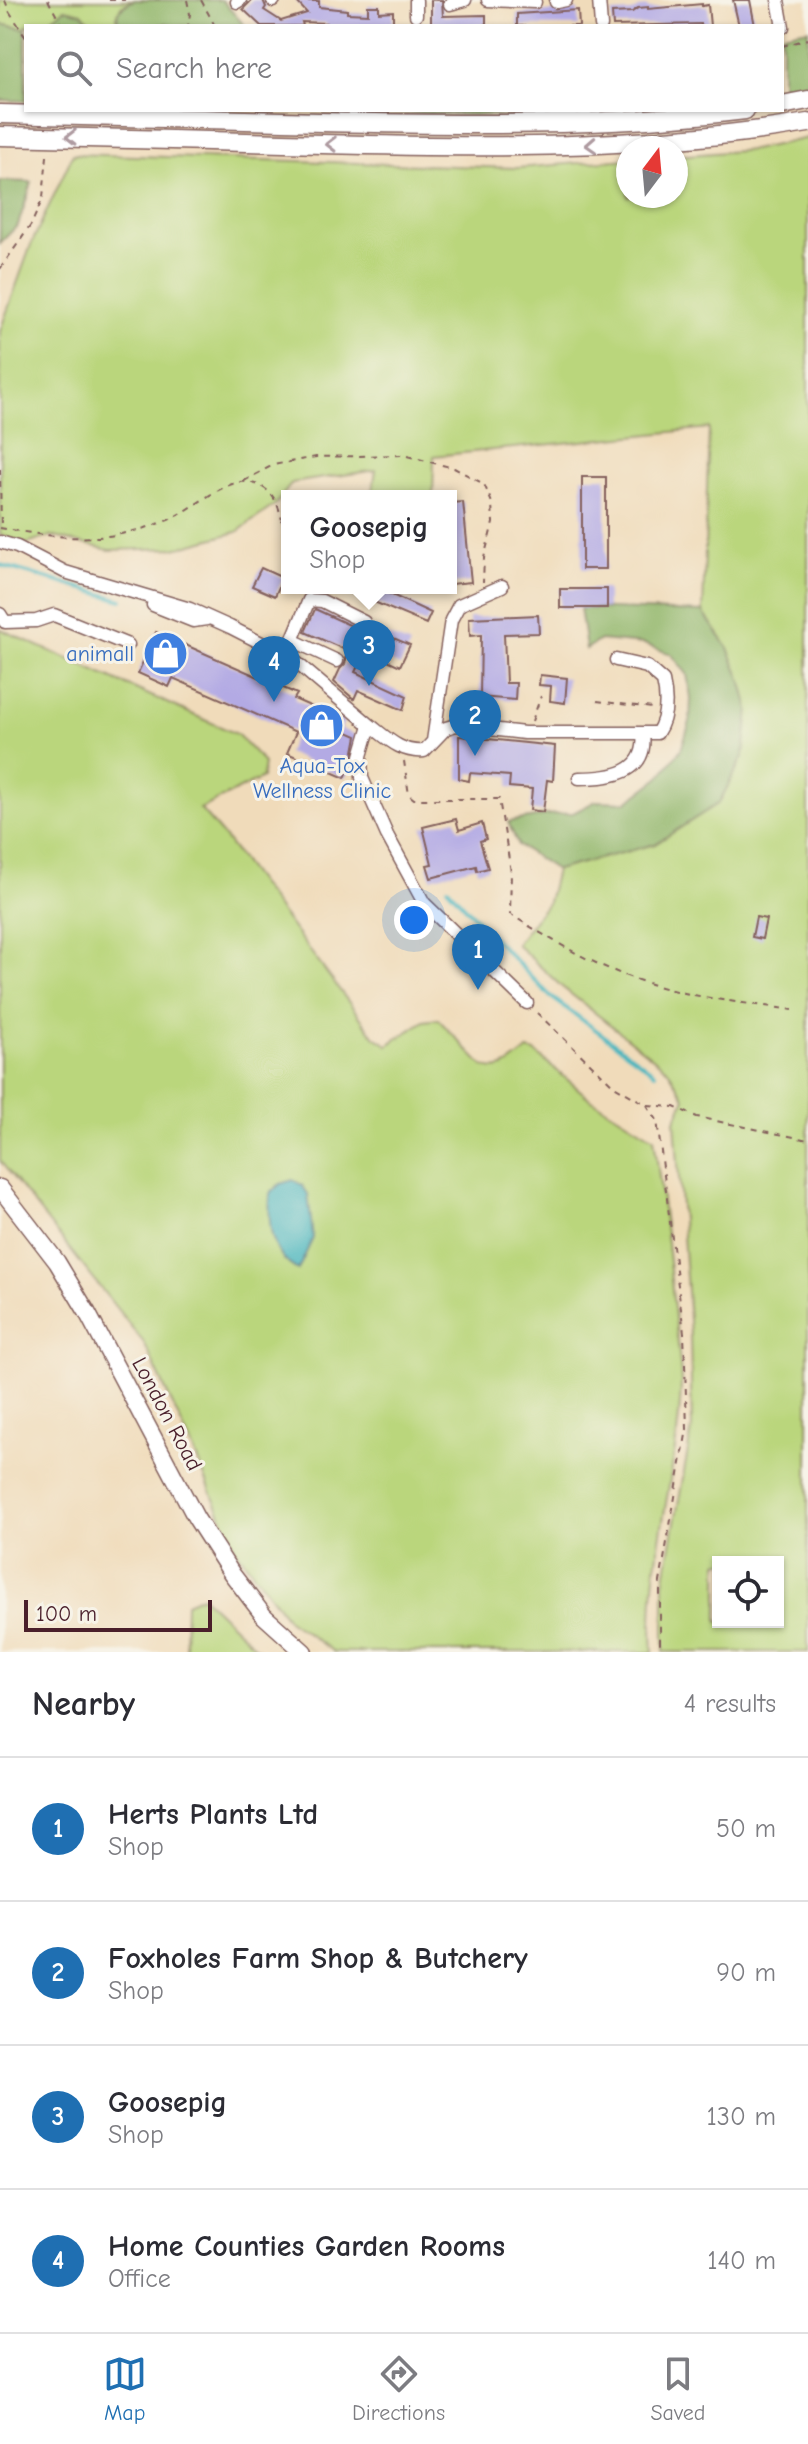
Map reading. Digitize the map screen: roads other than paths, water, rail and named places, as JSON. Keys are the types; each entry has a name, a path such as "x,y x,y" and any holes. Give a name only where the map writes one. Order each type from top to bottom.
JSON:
{"highway":[{"path":"784,105 808,100"},
{"path":"0,114 543,125 724,112"},
{"path":"0,136 543,147 709,136 808,123"}],"main road":[{"name":"London Road","path":"0,1188 57,1262 87,1312 196,1518 232,1574 264,1616 304,1652"}],"street":[{"path":"416,0 416,15"},
{"path":"450,4 465,0"},
{"path":"488,0 535,2"},
{"path":"599,0 601,24"},
{"path":"778,0 782,24"},
{"path":"1,535 65,572 190,609 286,655 370,725 411,752 424,751 451,725 524,733 657,733 662,726 665,709 663,681 647,667 616,660"},
{"path":"433,744 451,620 459,605 502,586"},
{"path":"286,655 306,604 314,599 364,622"},
{"path":"0,614 5,622 36,621 54,615 128,645"},
{"path":"292,640 337,661"},
{"path":"370,725 361,756 362,778 387,835 424,903 527,1003"},
{"path":"579,778 612,776 626,770 642,754 643,734"}],"water":[{"path":"293,1180 302,1185 308,1194 313,1238 298,1270 288,1264 276,1247 269,1216 270,1193 280,1184"}],"waterway":[{"path":"0,565 122,600"},
{"path":"448,888 551,997 655,1073"}],"place":[{"name":"animall","path":"165,654"},
{"name":"Goosepig","path":"369,686"},
{"name":"Home Counties Garden Rooms","path":"274,702"},
{"name":"Aqua-Tox Wellness Clinic","path":"322,725"},
{"name":"Foxholes Farm Shop & Butchery","path":"475,756"},
{"name":"Herts Plants Ltd","path":"478,990"}]}
